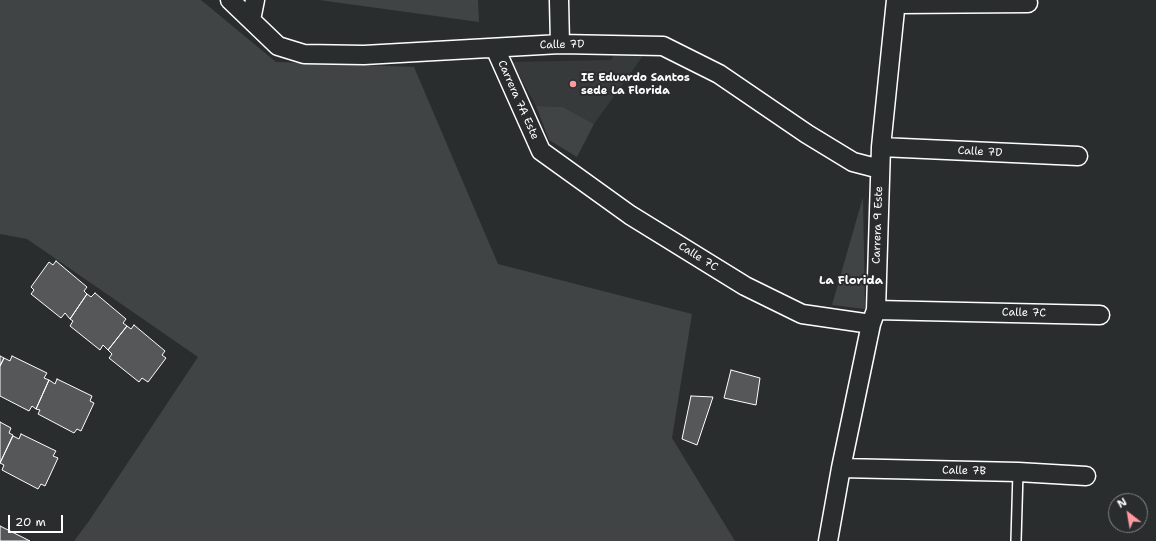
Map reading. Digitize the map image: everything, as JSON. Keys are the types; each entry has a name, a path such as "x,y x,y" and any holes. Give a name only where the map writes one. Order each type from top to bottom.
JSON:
{"street":[{"name":"Calle 7D","path":"230,0 278,46 304,54 364,55 560,44 663,46 719,74 807,134 853,162 880,169"},
{"path":"251,20 255,0"},
{"path":"559,0 560,44"},
{"path":"896,2 1028,3"},
{"name":"Carrera 9 Este","path":"828,541 841,468 874,317 881,147 896,2"},
{"name":"Carrera 7A Este","path":"495,48 541,151"},
{"name":"Calle 7D","path":"881,147 1078,156"},
{"name":"Calle 7C","path":"541,151 630,215 745,286 802,314 874,317 1100,315"},
{"name":"Calle 7B","path":"841,468 1018,472 1086,476"}],"lane":[{"path":"1016,541 1018,472"}],"shaded area":[{"path":"0,0 201,0 276,62 414,67 498,264 692,314 672,438 735,541 74,541 89,521 198,357 27,239 0,234"},
{"path":"319,0 478,0 479,22"},
{"name":"IE Eduardo Santos sede La Florida","path":"616,52 645,53 594,124 563,107 536,106 512,62 611,60"},
{"path":"536,106 563,107 594,124 577,157 549,140"},
{"path":"863,197 865,309 832,305"}],"building":[{"path":"56,261 87,287 84,291 87,294 70,319 65,313 61,318 31,294 34,290 31,287 49,262 53,265"},
{"path":"95,293 126,319 123,323 127,326 108,350 103,345 100,350 70,326 73,321 70,319 87,294 91,297"},
{"path":"134,325 165,351 162,355 166,358 148,382 142,378 139,382 109,358 112,354 108,350 127,326 131,329"},
{"path":"0,356 4,358 0,366"},
{"path":"12,356 47,373 44,378 49,380 36,409 32,406 29,411 0,396 0,366 4,358 10,361"},
{"path":"731,370 760,378 756,405 724,398"},
{"path":"57,379 92,396 90,401 94,403 81,431 77,429 74,433 38,414 40,410 36,409 49,380 55,384"},
{"path":"691,396 713,397 697,445 682,439"},
{"path":"0,422 11,428 9,433 13,435 0,463"},
{"path":"21,434 56,451 53,456 58,458 45,486 41,484 38,489 2,470 4,465 0,463 13,436 19,439"},
{"path":"0,526 30,541 0,541"}],"place":[{"name":"IE Eduardo Santos sede La Florida","path":"573,84"}],"district":[{"name":"La Florida","path":"851,281"}]}
